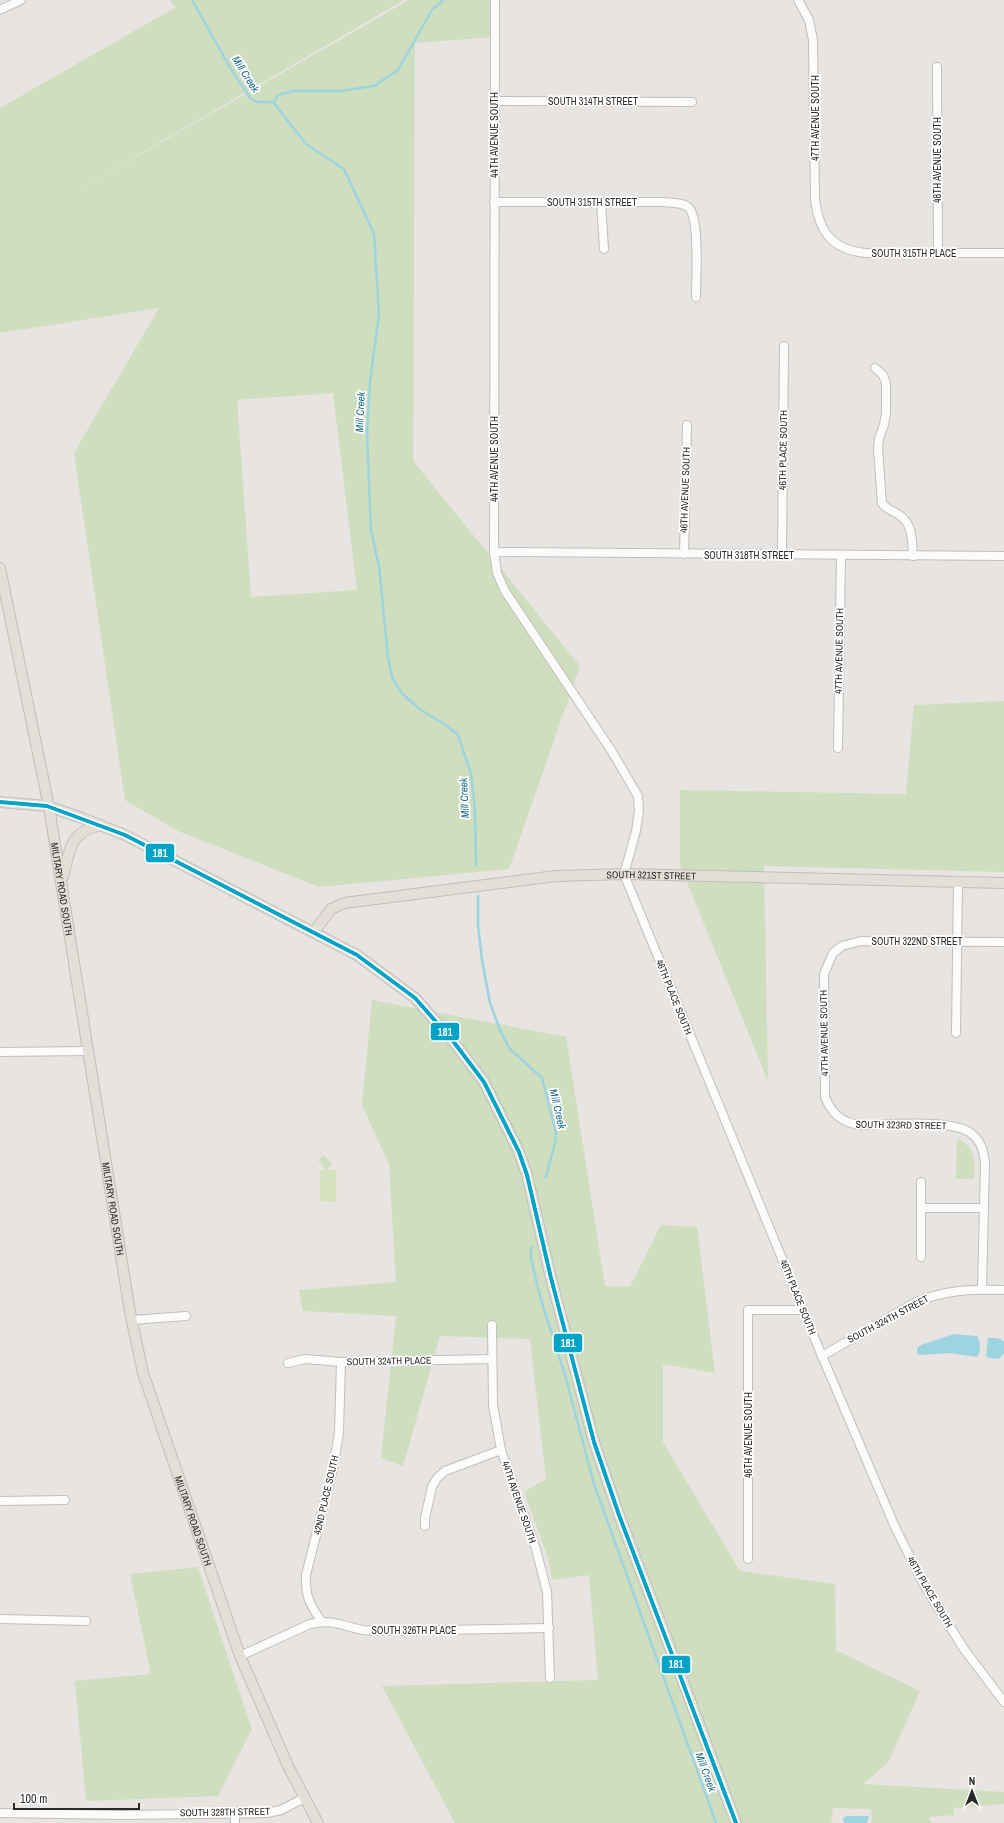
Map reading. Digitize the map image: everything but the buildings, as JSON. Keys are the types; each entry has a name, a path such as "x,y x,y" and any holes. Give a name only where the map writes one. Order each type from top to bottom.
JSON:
{"main road":[{"name":"MILITARY ROAD SOUTH","path":"0,568 49,807 132,1320 143,1373 240,1656 304,1798 318,1823"},
{"path":"0,802 29,803 49,807 101,825 159,851 357,955 415,998 454,1041 484,1082 519,1152 527,1175 551,1278 594,1442 619,1515 736,1823"},
{"path":"62,881 73,842 83,830 101,825"},
{"name":"SOUTH 321ST STREET","path":"314,932 331,909 344,903 556,876 624,874 1004,884"}],"street":[{"path":"0,10 21,0"},
{"name":"44TH AVENUE SOUTH","path":"494,0 494,552 497,573 505,591 629,778 638,796 639,811 636,831 624,874"},
{"name":"47TH AVENUE SOUTH","path":"798,0 807,15 813,40 815,199 817,216 828,237"},
{"name":"48TH AVENUE SOUTH","path":"937,67 938,253"},
{"name":"SOUTH 314TH STREET","path":"493,101 692,102"},
{"name":"SOUTH 315TH STREET","path":"494,202 663,202 680,204 689,208 693,215 695,227 696,297"},
{"path":"601,202 604,249"},
{"name":"SOUTH 315TH PLACE","path":"828,237 845,249 854,252 1004,253"},
{"name":"46TH PLACE SOUTH","path":"782,555 784,346"},
{"path":"875,368 883,375 886,383 886,413 884,425 879,438 878,449 879,488 882,503 887,510 902,517 909,526 913,556"},
{"name":"46TH AVENUE SOUTH","path":"684,554 687,425"},
{"name":"SOUTH 318TH STREET","path":"494,552 1004,556"},
{"name":"47TH AVENUE SOUTH","path":"838,748 841,555"},
{"name":"46TH PLACE SOUTH","path":"624,874 894,1527 925,1587 964,1649 1004,1702"},
{"path":"956,1033 958,882"},
{"name":"SOUTH 322ND STREET","path":"833,953 842,946 861,941 1004,942"},
{"name":"47TH AVENUE SOUTH","path":"833,953 824,974 825,1097 833,1113"},
{"path":"0,1052 89,1051"},
{"name":"SOUTH 323RD STREET","path":"833,1113 849,1124 943,1125 959,1127 971,1133 980,1143 984,1152 984,1208"},
{"path":"921,1182 922,1257"},
{"path":"921,1208 984,1208 982,1289"},
{"name":"SOUTH 324TH STREET","path":"822,1356 914,1303 929,1296 956,1290 1004,1290"},
{"name":"46TH AVENUE SOUTH","path":"748,1559 748,1310 803,1310"},
{"path":"132,1320 186,1316"},
{"name":"44TH AVENUE SOUTH","path":"492,1325 493,1405 501,1450 536,1549 547,1592 550,1678"},
{"name":"SOUTH 324TH PLACE","path":"288,1363 305,1359 341,1362 492,1359"},
{"name":"42ND PLACE SOUTH","path":"322,1622 307,1598 305,1590 306,1575 333,1468 339,1432 341,1362"},
{"path":"426,1526 425,1518 430,1495 437,1478 445,1472 501,1450"},
{"path":"0,1501 64,1500"},
{"path":"0,1619 86,1622"},
{"name":"SOUTH 326TH PLACE","path":"240,1656 310,1624 322,1622 340,1623 363,1630 388,1631 549,1628"},
{"name":"SOUTH 328TH STREET","path":"0,1813 122,1819 235,1812 267,1813 281,1810 304,1798"},
{"path":"235,1812 235,1823"}],"green space":[{"path":"169,0 404,0 54,204 409,0 495,0 494,37 415,43 413,461 580,666 509,869 319,887 178,831 125,800 74,453 159,308 0,333 0,108 176,7","holes":["333,393 357,590 251,597 237,400"]},
{"path":"1004,701 1004,872 764,866 768,1081 680,865 680,790 906,794 914,705"},
{"path":"372,1000 566,1037 605,1286 630,1287 661,1225 697,1227 715,1373 663,1364 663,1442 740,1571 835,1584 836,1650 920,1691 888,1763 863,1784 1004,1792 1004,1804 954,1808 954,1815 930,1817 931,1823 871,1823 872,1811 870,1809 833,1808 831,1823 455,1823 382,1686 598,1680 589,1575 552,1580 548,1558 524,1492 546,1479 530,1339 440,1336 403,1466 381,1458 396,1316 303,1311 299,1290 396,1282 389,1164 362,1105"},
{"path":"957,1138 971,1150 974,1160 974,1179 956,1179"},
{"path":"324,1155 332,1165 326,1170 318,1160"},
{"path":"320,1170 336,1170 336,1202 320,1201"},
{"path":"198,1567 252,1729 218,1796 86,1801 75,1681 151,1674 130,1574"}],"water":[{"path":"954,1334 977,1336 980,1346 977,1357 949,1353 917,1354 917,1348 921,1345"},
{"path":"988,1338 997,1338 1004,1341 1004,1353 999,1359 989,1358 986,1356"},
{"path":"847,1816 869,1816 867,1823 844,1823 843,1818"}],"waterway":[{"name":"Mill Creek","path":"192,0 232,71 251,99 258,102 273,102 306,144 344,169 374,234 379,315 370,381 367,434 371,531 379,566 388,658 392,677 401,692 418,708 444,724 458,735 471,774 475,809 476,865"},
{"path":"274,102 278,95 293,91 342,91 374,86 398,70 432,10 443,0"},
{"name":"Mill Creek","path":"478,896 478,925 482,960 490,1003 500,1030 509,1048 542,1078 556,1133 555,1143 546,1177"},
{"name":"Mill Creek","path":"531,1247 531,1259 541,1300 565,1375 594,1484 716,1823"}],"transit line":[{"name":"181","path":"0,802 47,806 125,835 357,955 415,998 453,1041 484,1082 519,1152 527,1175 551,1278 594,1442 619,1515 736,1823"}]}
